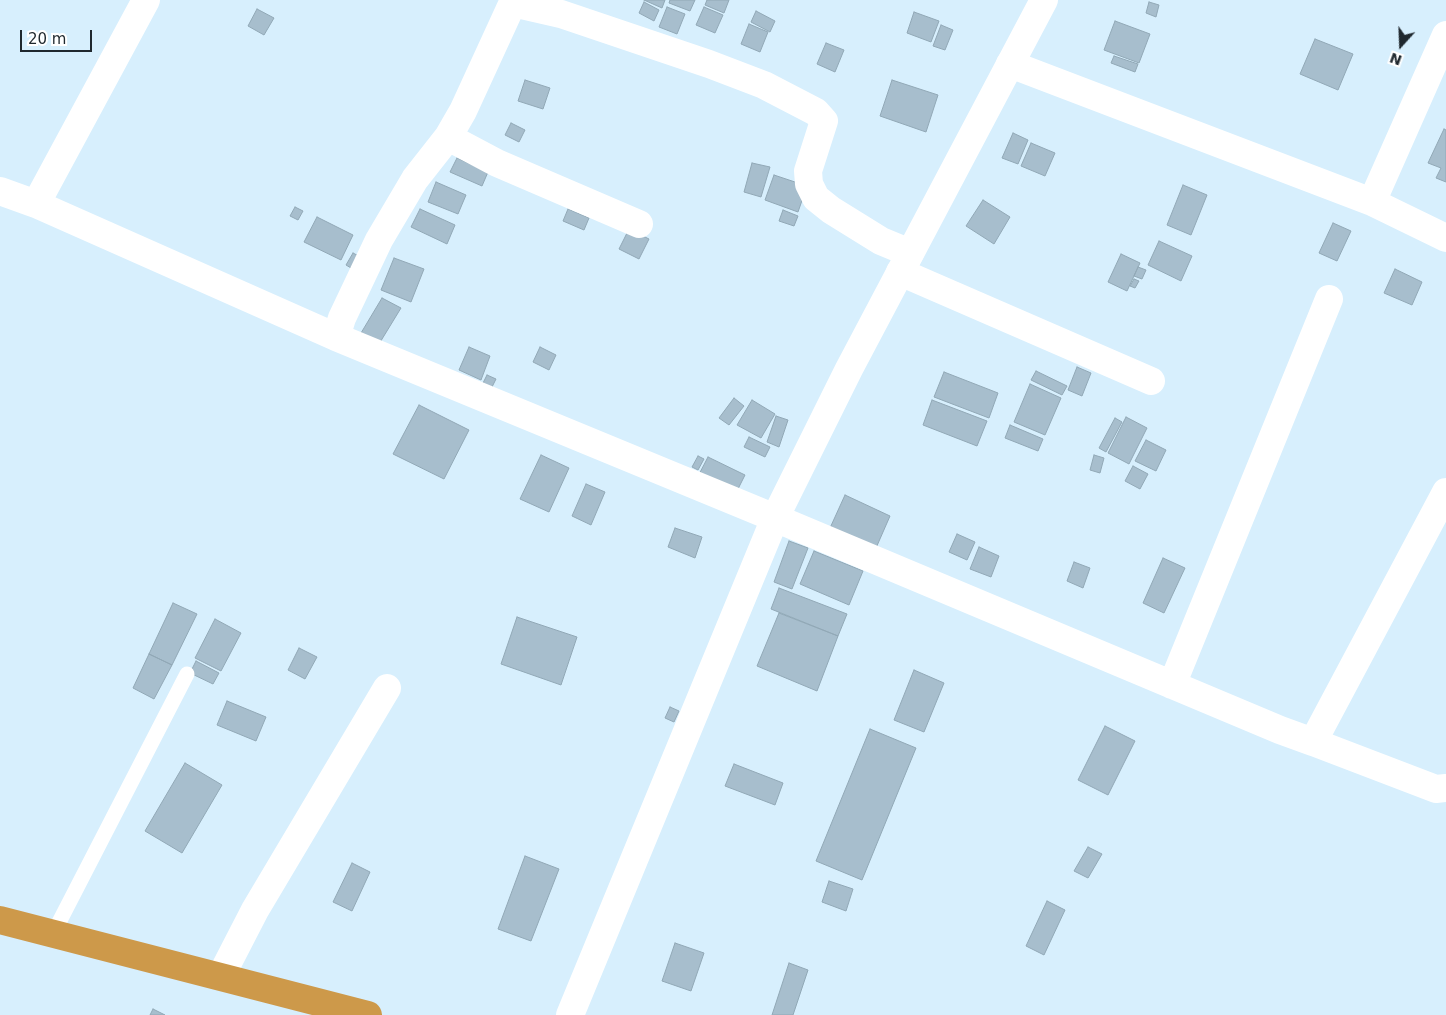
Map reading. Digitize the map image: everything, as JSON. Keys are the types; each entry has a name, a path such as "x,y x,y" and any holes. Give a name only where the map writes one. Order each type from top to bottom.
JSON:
{"highway":[{"path":"0,920 221,976 322,1010 368,1015"}],"street":[{"path":"36,204 146,0"},
{"path":"570,1015 775,518 849,369 1044,0"},
{"path":"336,338 342,318 379,240 415,179 448,137 514,2 561,14 709,64 764,85 816,112 824,121 808,171 809,184 816,198 831,210 881,241 905,263 1151,381"},
{"path":"1372,202 1446,34"},
{"path":"1010,64 1372,202 1445,235"},
{"path":"448,137 497,163 639,224"},
{"path":"0,191 36,204 336,338 565,434 775,518 1172,685 1436,789 1446,788"},
{"path":"1172,685 1329,298"},
{"path":"1313,742 1446,492"},
{"path":"221,976 255,910 387,688"}],"lane":[{"path":"54,934 187,674"}],"building":[{"path":"644,0 665,0 662,8"},
{"path":"670,0 695,0 690,11 669,3"},
{"path":"707,0 729,0 724,13 705,5"},
{"path":"644,2 659,10 654,21 639,13"},
{"path":"1149,2 1159,5 1156,17 1146,13"},
{"path":"667,7 685,14 677,34 659,27"},
{"path":"704,7 723,15 715,33 696,25"},
{"path":"257,9 274,18 264,35 248,26"},
{"path":"756,11 775,21 770,32 751,22"},
{"path":"914,12 939,21 931,42 907,33"},
{"path":"1115,21 1150,34 1139,63 1104,50"},
{"path":"749,24 768,32 760,52 741,44"},
{"path":"941,25 953,30 945,50 933,46"},
{"path":"1315,39 1353,54 1338,90 1300,74"},
{"path":"826,43 844,50 835,72 817,64"},
{"path":"1114,56 1138,64 1135,72 1111,63"},
{"path":"525,80 550,88 543,109 518,101"},
{"path":"892,80 938,95 926,132 880,116"},
{"path":"511,123 525,130 519,142 505,135"},
{"path":"1444,129 1446,130 1446,182 1436,178 1441,168 1428,163"},
{"path":"1013,133 1028,140 1018,164 1002,158"},
{"path":"1031,143 1055,153 1045,176 1021,166"},
{"path":"457,158 488,172 482,186 450,172"},
{"path":"752,163 770,167 761,197 744,192"},
{"path":"774,175 807,186 798,212 765,200"},
{"path":"436,182 466,195 458,214 428,202"},
{"path":"1183,185 1207,195 1191,235 1167,225"},
{"path":"983,200 1010,217 994,244 966,226"},
{"path":"295,207 303,211 298,220 290,216"},
{"path":"420,209 455,225 447,244 411,227"},
{"path":"568,209 589,218 584,230 563,221"},
{"path":"783,210 798,216 794,226 779,221"},
{"path":"317,217 353,235 341,260 304,242"},
{"path":"1333,223 1351,231 1337,261 1319,253"},
{"path":"629,229 649,239 639,259 619,249"},
{"path":"1159,241 1192,256 1181,281 1148,265"},
{"path":"353,253 368,261 361,274 346,265"},
{"path":"1121,254 1140,263 1127,291 1108,282"},
{"path":"394,258 424,269 411,302 381,290"},
{"path":"1138,267 1146,270 1142,279 1134,276"},
{"path":"1395,269 1422,282 1412,305 1384,293"},
{"path":"1134,279 1139,281 1135,288 1130,286"},
{"path":"382,298 401,308 379,344 361,333"},
{"path":"469,347 490,356 481,380 459,370"},
{"path":"540,347 556,355 549,370 533,362"},
{"path":"1077,367 1091,373 1082,396 1068,390"},
{"path":"1036,371 1067,386 1062,395 1031,380"},
{"path":"944,372 998,393 989,418 934,397"},
{"path":"487,375 496,379 490,391 481,387"},
{"path":"1030,384 1061,398 1045,435 1014,422"},
{"path":"734,398 744,406 729,425 719,418"},
{"path":"752,400 775,414 761,438 737,425"},
{"path":"932,400 987,421 977,446 923,425"},
{"path":"419,405 469,430 444,479 393,454"},
{"path":"776,416 788,420 779,447 767,442"},
{"path":"1126,417 1147,428 1129,464 1108,453"},
{"path":"1115,418 1122,422 1106,452 1099,448"},
{"path":"1010,425 1043,439 1038,451 1005,438"},
{"path":"749,437 770,447 765,457 744,447"},
{"path":"1146,440 1166,450 1156,471 1135,461"},
{"path":"541,455 569,468 549,512 520,499"},
{"path":"1094,455 1104,458 1100,473 1090,470"},
{"path":"698,456 704,459 698,470 692,467"},
{"path":"708,457 745,475 732,501 695,482"},
{"path":"1133,466 1148,474 1140,489 1125,481"},
{"path":"586,484 605,492 591,525 572,516"},
{"path":"845,495 890,516 876,548 830,528"},
{"path":"675,528 702,537 695,558 668,547"},
{"path":"957,534 975,542 967,560 949,552"},
{"path":"789,541 808,548 792,589 774,582"},
{"path":"979,547 999,556 991,577 970,569"},
{"path":"814,551 863,571 849,605 800,584"},
{"path":"1163,558 1185,568 1164,613 1143,603"},
{"path":"1074,562 1090,568 1083,588 1067,581"},
{"path":"779,588 847,614 838,636 771,609"},
{"path":"173,603 197,614 172,665 149,654"},
{"path":"779,613 838,636 817,691 757,666"},
{"path":"517,617 577,637 561,685 501,664"},
{"path":"215,619 241,633 221,671 195,658"},
{"path":"299,648 317,657 305,679 288,670"},
{"path":"149,654 172,665 154,699 133,688"},
{"path":"196,661 219,673 213,684 190,673"},
{"path":"914,670 944,683 924,732 894,720"},
{"path":"227,701 266,717 256,741 217,725"},
{"path":"670,707 679,711 674,722 665,718"},
{"path":"1105,726 1135,741 1108,795 1078,780"},
{"path":"870,729 916,748 862,880 816,861"},
{"path":"185,763 222,785 182,853 145,831"},
{"path":"734,764 783,783 775,805 725,786"},
{"path":"1088,847 1102,854 1088,878 1074,871"},
{"path":"525,856 559,869 531,941 498,929"},
{"path":"352,863 370,872 352,911 333,902"},
{"path":"829,881 853,889 846,911 822,902"},
{"path":"1047,901 1065,910 1044,955 1026,946"},
{"path":"675,943 704,953 691,991 662,981"},
{"path":"789,963 808,970 793,1015 772,1015"},
{"path":"153,1009 165,1015 150,1015"}]}
